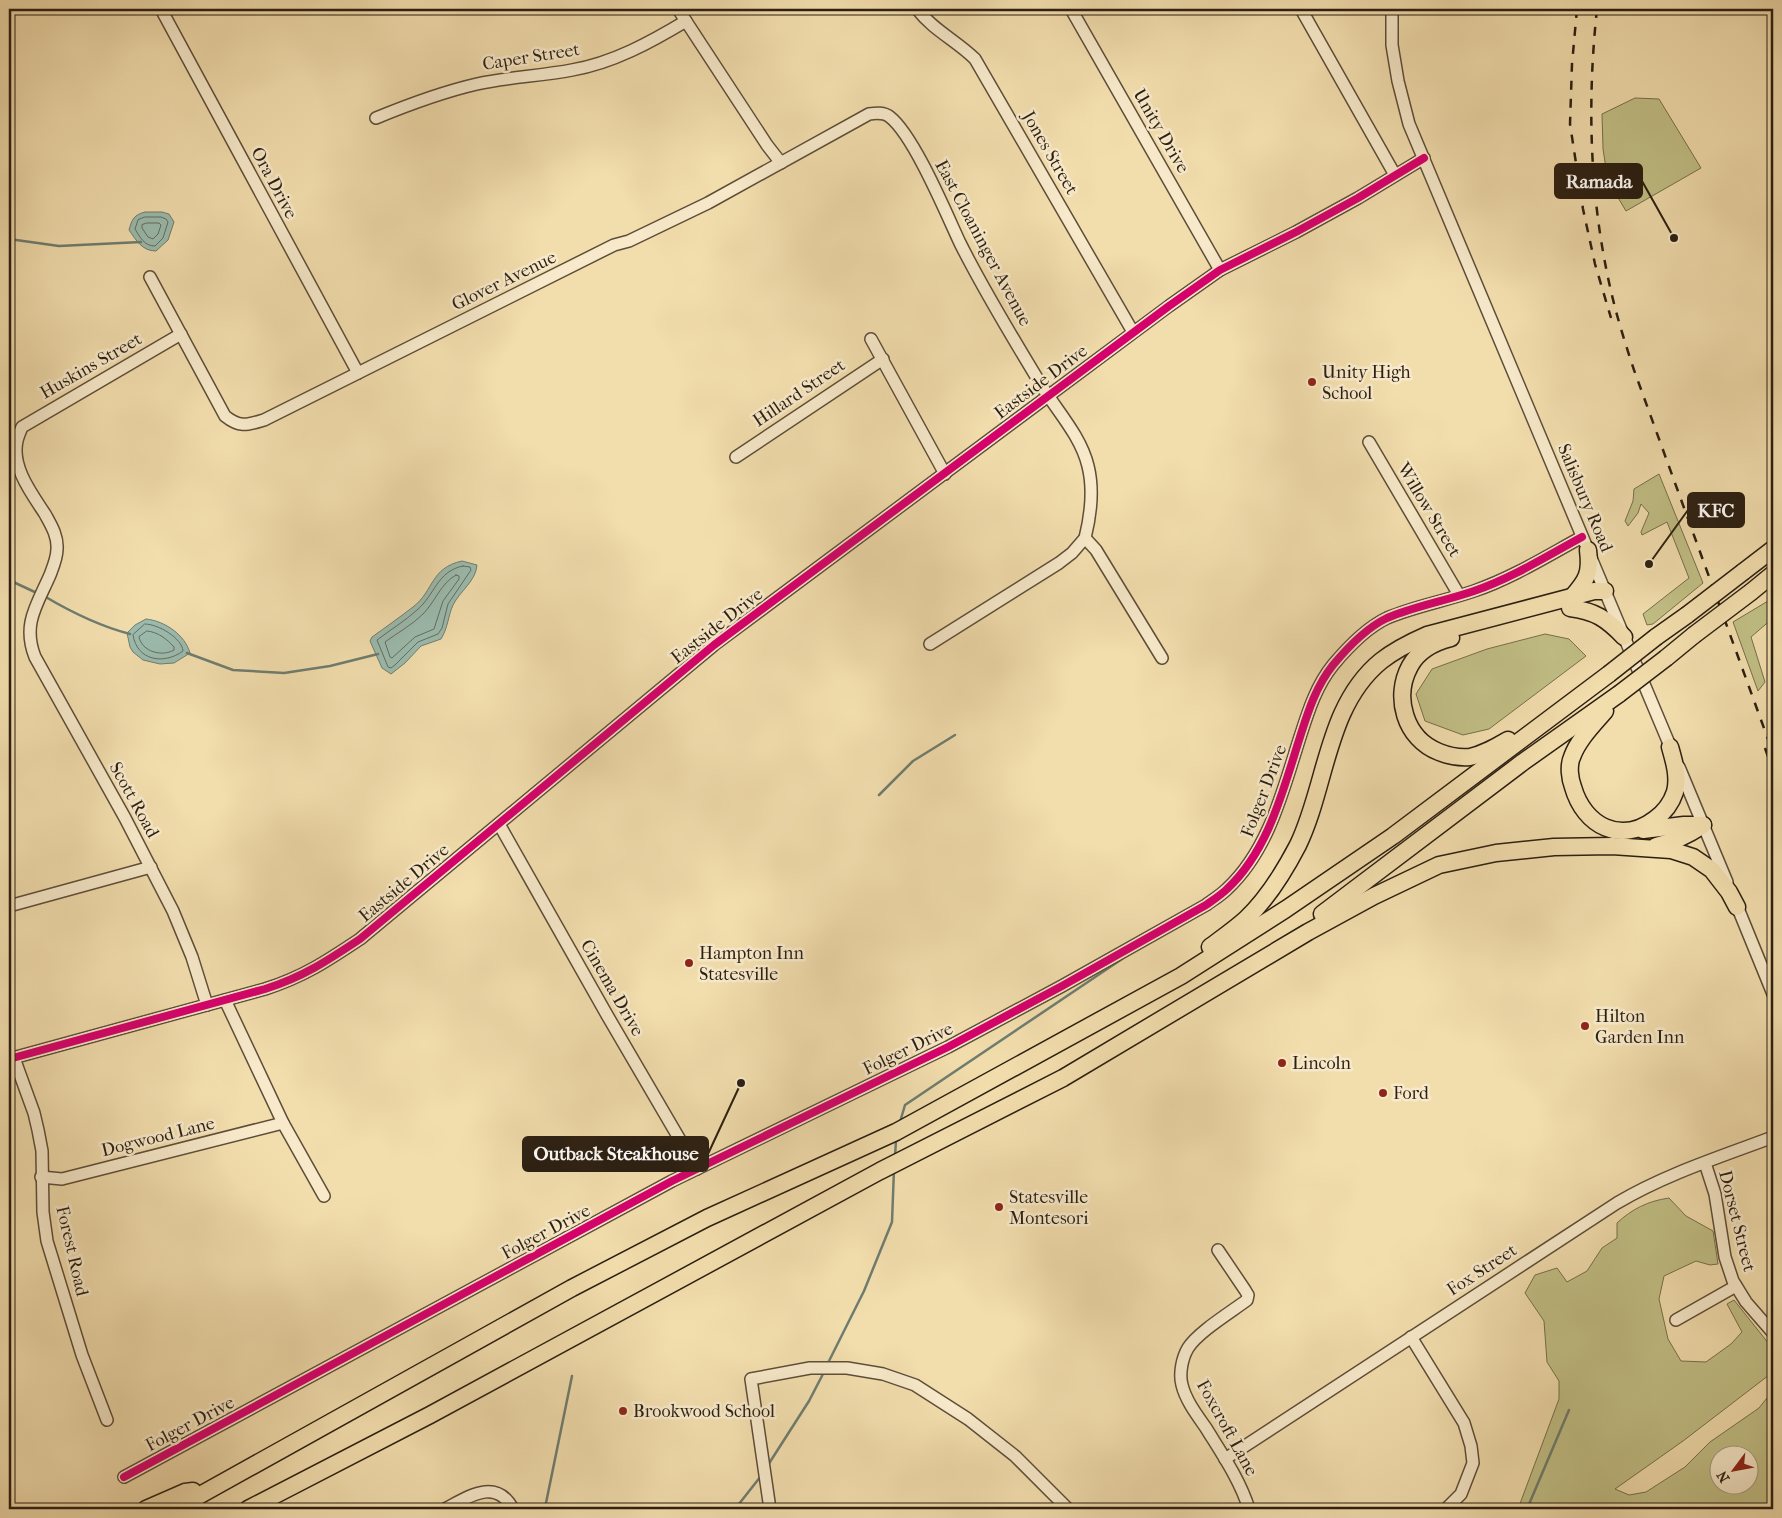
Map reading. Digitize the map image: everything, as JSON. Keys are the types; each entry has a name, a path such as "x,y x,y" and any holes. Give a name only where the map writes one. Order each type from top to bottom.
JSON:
{"highway":[{"path":"1571,602 1584,583 1590,566 1585,543"},
{"path":"175,1509 572,1288 706,1218 896,1132 1181,976 1286,910 1393,836 1773,549"},
{"path":"1243,971 1363,885 1522,762 1619,694 1773,574"},
{"path":"1585,692 1537,724 1487,752 1468,757 1449,756 1431,749 1416,737 1406,720 1401,702 1404,683 1411,664 1434,644 1571,602 1594,591 1605,591"},
{"path":"1008,1071 1198,955 1246,918 1275,883 1298,844 1347,703 1362,681 1381,662 1403,646 1427,635 1571,602 1596,614 1612,625 1624,637"},
{"path":"1619,694 1581,740 1571,758 1570,779 1576,799 1588,815 1601,826 1617,831 1703,825"},
{"path":"1634,830 1644,827 1657,818 1671,803 1675,790 1676,768 1670,747"},
{"path":"1647,847 1687,836 1703,825"},
{"path":"248,1509 430,1415 872,1176 1063,1078 1374,896 1439,865 1496,853 1554,847 1612,846 1670,850 1693,856 1712,870 1729,892 1737,907"},
{"path":"146,1509 185,1492 215,1488"}],"street":[{"name":"Ora Drive","path":"161,9 358,373"},
{"path":"678,9 766,145 781,163"},
{"name":"Jones Street","path":"917,9 935,28 975,59 1133,332"},
{"name":"Unity Drive","path":"1071,9 1220,270"},
{"path":"1301,9 1395,175"},
{"name":"Salisbury Road","path":"1392,9 1392,45 1398,81 1409,124 1773,994"},
{"name":"Caper Street","path":"376,118 427,97 479,83 574,70 613,59 651,42 686,21"},
{"name":"East Cloaninger Avenue","path":"781,163 869,114 879,113 889,116 896,123 911,144 969,260 1007,329 1080,444 1088,467 1092,494 1091,516 1085,538"},
{"name":"Eastside Drive","path":"11,1058 284,983 301,976 331,958 360,939 714,645 1133,332 1220,270 1298,231 1358,198 1424,158"},
{"name":"Glover Avenue","path":"181,334 225,416 234,423 250,425 264,420 614,246 629,241 708,203 781,163"},
{"path":"150,277 181,334"},
{"name":"Huskins Street","path":"33,615 58,551 57,538 52,526 26,482 16,459 16,442 22,427 181,334"},
{"path":"871,339 945,474"},
{"name":"Hillard Street","path":"736,457 883,359"},
{"name":"Willow Street","path":"1369,442 1459,595"},
{"path":"930,644 1059,563 1072,553 1085,538 1096,550 1162,658"},
{"name":"Folger Drive","path":"124,1477 697,1169 948,1047 1062,986 1206,905 1227,890 1259,848 1276,810 1321,681 1333,665 1368,630 1386,619 1417,607 1475,591 1585,543"},
{"name":"Scott Road","path":"33,615 29,637 35,657 151,867 173,911 192,957 207,1005"},
{"name":"Cinema Drive","path":"499,824 612,1024 697,1169"},
{"path":"9,906 151,867"},
{"path":"225,1000 283,1123 324,1196"},
{"name":"Forest Road","path":"11,1058 34,1113 38,1130 42,1151 41,1177 47,1241 82,1355 107,1420"},
{"name":"Dogwood Lane","path":"41,1177 62,1179 283,1123"},
{"name":"Fox Street","path":"1225,1459 1617,1202 1644,1187 1773,1138"},
{"name":"Dorset Street","path":"1705,1163 1715,1194 1725,1257 1736,1286 1746,1302 1773,1333"},
{"name":"Foxcroft Lane","path":"1218,1250 1248,1295 1247,1300 1188,1347 1182,1365 1181,1384 1188,1401 1225,1459 1245,1498 1248,1509"},
{"path":"1676,1320 1736,1286"},
{"path":"1411,1337 1464,1423 1471,1446 1473,1463 1461,1494 1446,1509"},
{"path":"770,1509 751,1379 810,1368 847,1368 883,1374 915,1385 968,1419 1015,1456 1068,1509"},
{"path":"445,1509 474,1494 488,1491 502,1495 513,1509"}],"shaded area":[{"path":"1635,98 1659,99 1701,168 1626,211 1608,181 1603,149 1602,114"},
{"path":"1659,474 1703,583 1653,624 1647,625 1643,614 1689,578 1667,522 1642,535 1641,532 1649,513 1641,504 1638,513 1628,526 1625,521 1633,501 1634,489"},
{"path":"1773,598 1773,618 1751,637 1765,682 1758,691 1733,622"},
{"path":"1545,634 1569,639 1586,656 1489,729 1463,735 1425,721 1416,694 1432,669 1487,649"},
{"path":"1669,1198 1686,1216 1713,1231 1718,1264 1710,1265 1696,1261 1664,1276 1659,1299 1668,1339 1681,1361 1706,1362 1731,1344 1742,1332 1727,1304 1734,1300 1773,1349 1773,1372 1683,1441 1615,1489 1629,1495 1646,1492 1685,1467 1710,1442 1759,1408 1767,1398 1773,1395 1773,1509 1518,1509 1559,1399 1559,1381 1547,1362 1544,1321 1525,1293 1535,1275 1557,1268 1567,1282 1587,1271 1602,1248 1617,1238 1617,1223 1641,1206"}],"water":[{"path":"145,212 169,214 174,222 168,240 156,251 143,247 129,230 134,218"},
{"path":"462,561 477,565 476,571 453,605 441,639 421,646 405,663 391,674 382,668 370,641 372,637 420,601 438,574 452,564"},
{"path":"146,619 153,620 173,630 184,640 190,653 174,663 160,664 143,660 130,647 127,633 135,625"}],"waterway":[{"path":"9,239 59,246 141,242"},
{"path":"9,580 39,594"},
{"path":"44,596 86,618 130,634"},
{"path":"187,653 233,670 284,673 330,666 378,654"},
{"path":"879,795 913,761 955,735"},
{"path":"900,1122 905,1105 1122,959"},
{"path":"895,1157 896,1140"},
{"path":"829,1361 864,1291 892,1222 894,1169"},
{"path":"768,1465 809,1401 823,1374"},
{"path":"542,1509 546,1503 572,1376"},
{"path":"1527,1509 1569,1410"},
{"path":"735,1509 761,1476"}],"railway":[{"path":"1577,9 1572,64 1570,124 1583,209 1595,264 1611,318"},
{"path":"1597,9 1591,124 1596,201 1608,277 1617,315 1634,370 1773,753"},
{"path":"1765,748 1773,771"}],"cycle path":[{"path":"9,1059 265,989 303,974 337,954 360,939 714,645 1169,306 1220,270 1358,198 1424,158"},
{"path":"124,1477 672,1181 948,1047 1062,986 1206,905 1225,891 1254,856 1281,798 1306,718 1317,690 1333,665 1351,645 1372,627 1387,618 1488,586 1582,537"}],"place":[{"name":"Ramada","path":"1674,238"},
{"name":"Unity High School","path":"1312,382"},
{"name":"KFC","path":"1649,564"},
{"name":"Hampton Inn Statesville","path":"689,963"},
{"name":"Hilton Garden Inn","path":"1585,1026"},
{"name":"Lincoln","path":"1282,1063"},
{"name":"Outback Steakhouse","path":"741,1083"},
{"name":"Ford","path":"1383,1093"},
{"name":"Statesville Montesori","path":"999,1207"},
{"name":"Brookwood School","path":"623,1411"}]}
